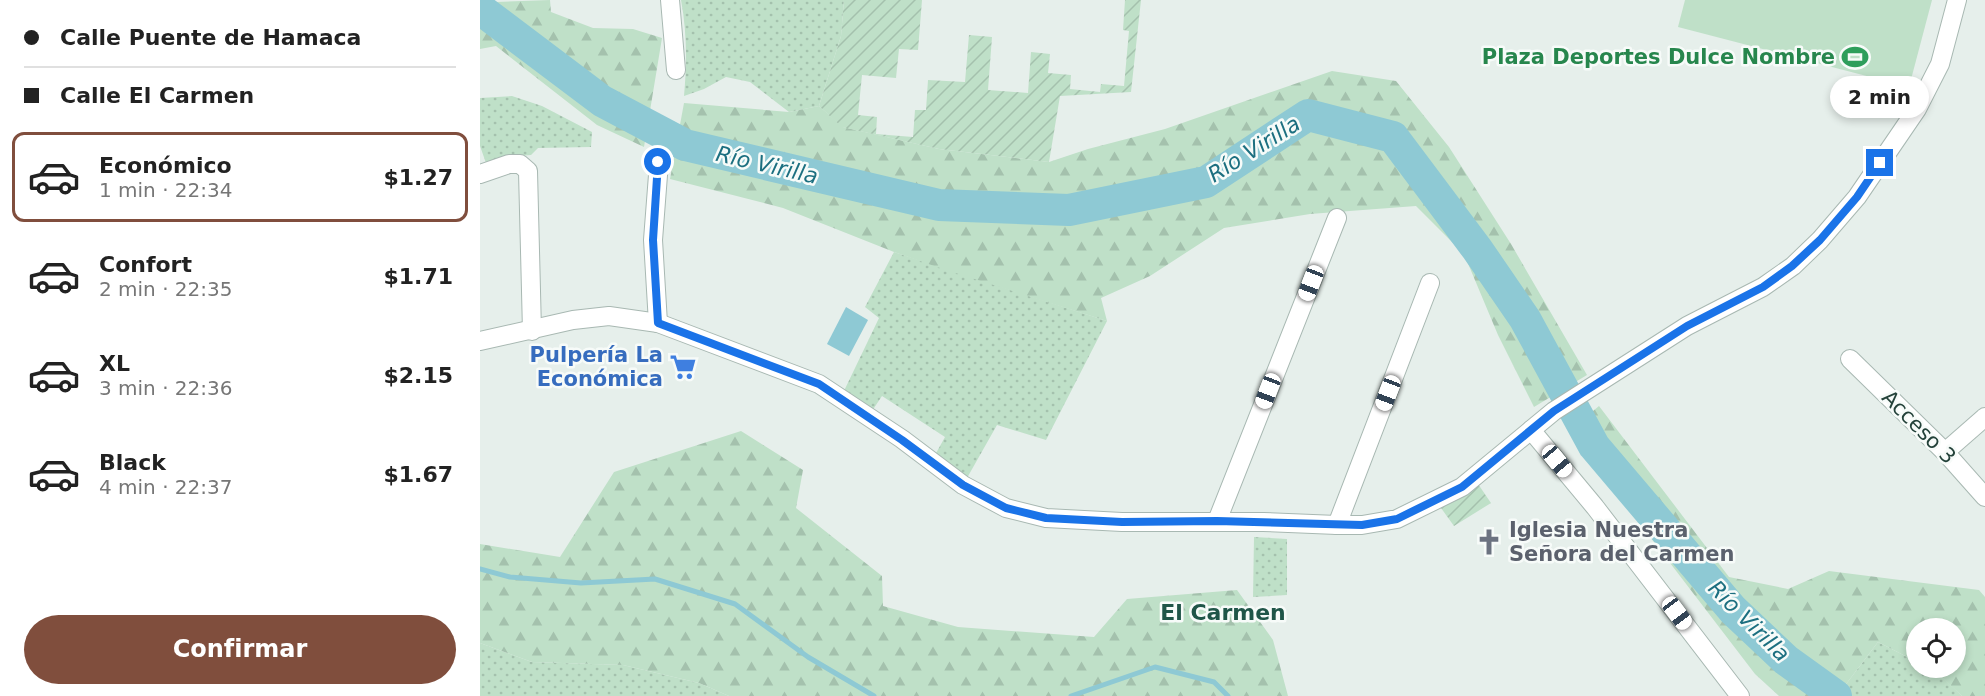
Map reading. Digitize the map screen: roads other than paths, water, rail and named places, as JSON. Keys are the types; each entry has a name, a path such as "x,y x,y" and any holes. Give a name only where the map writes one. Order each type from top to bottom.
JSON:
{"street":[{"path":"670,0 676,70"},
{"path":"480,341 573,320 609,316 658,323 819,384 902,440 963,485 1006,508 1046,518 1122,522 1217,521 1337,525 1362,525 1397,519 1462,487 1554,411 1687,326 1763,287 1792,266 1820,240 1857,197 1917,109 1940,64 1957,0"},
{"path":"658,162 653,240 658,323"},
{"path":"480,174 509,164 520,164 528,171 532,331"},
{"path":"1217,521 1336,218"},
{"path":"1337,525 1430,283"},
{"name":"Acceso 3","path":"1850,359 1945,452 1985,497"},
{"path":"1945,452 1985,417"},
{"path":"1531,430 1595,507 1740,696"}],"water":[{"path":"846,307 868,320 849,356 827,344"}],"waterway":[{"name":"Río Virilla","path":"480,9 602,101 685,145 939,205 1069,210 1206,182 1308,115 1393,137 1477,249 1525,319 1594,446 1733,610 1786,660 1836,696"},
{"path":"480,569 510,577 581,583 655,579 735,604 808,657 874,696"},
{"path":"1071,696 1155,667 1214,682 1228,696"}],"place":[{"name":"Plaza Deportes Dulce Nombre","path":"1855,57"},
{"name":"Pulpería La Económica","path":"683,367"},
{"name":"Iglesia Nuestra Señora del Carmen","path":"1489,542"}],"district":[{"name":"El Carmen","path":"1223,612"}]}
